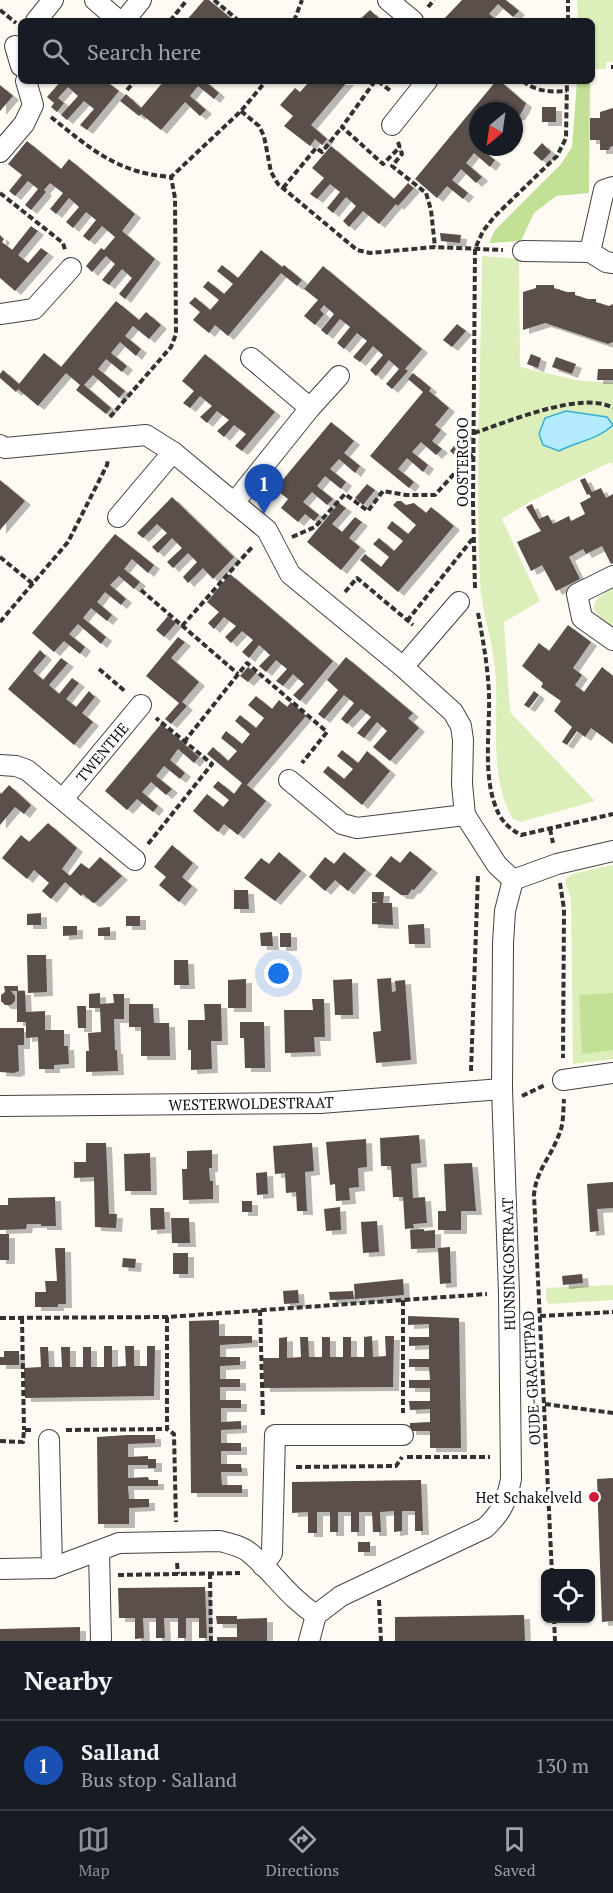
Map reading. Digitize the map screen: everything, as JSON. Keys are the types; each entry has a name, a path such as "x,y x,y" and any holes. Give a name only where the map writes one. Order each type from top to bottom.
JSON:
{"street":[{"path":"38,18 53,0"},
{"path":"95,0 118,18"},
{"path":"125,18 141,0"},
{"path":"388,0 409,18"},
{"path":"12,42 18,58"},
{"path":"0,152 24,124 33,105 27,84"},
{"path":"392,125 425,84"},
{"path":"590,252 604,190 613,187"},
{"path":"523,251 590,252 606,262 613,263"},
{"path":"0,314 34,309 71,268"},
{"path":"251,358 310,408"},
{"path":"234,503 310,408 339,376"},
{"path":"0,445 5,447 146,435 173,452 234,503 271,538 290,574 403,667 453,712 461,726 463,740 462,784 465,815 497,865 513,880 557,864 613,851"},
{"path":"118,517 173,452"},
{"path":"613,576 577,594 582,618 613,640"},
{"path":"403,667 427,638 468,604"},
{"name":"TWENTHE","path":"63,799 141,705"},
{"path":"0,765 16,766 27,770 135,860"},
{"path":"289,780 342,824 357,828 465,815"},
{"name":"HUNSINGOSTRAAT","path":"316,1615 341,1596 485,1528 508,1499 512,1479 502,1089 503,944 505,911 513,880"},
{"path":"563,1080 613,1073"},
{"name":"WESTERWOLDESTRAAT","path":"0,1106 320,1103 502,1089"},
{"path":"48,1433 52,1568"},
{"path":"263,1566 272,1553 275,1435 403,1435"},
{"path":"0,1569 52,1568 119,1543 220,1541 249,1552 298,1604 316,1615 309,1641"},
{"path":"99,1551 101,1641"}],"path":[{"path":"172,18 187,0"},
{"path":"214,0 235,18"},
{"path":"295,18 302,0"},
{"path":"567,18 568,0"},
{"path":"0,10 18,25"},
{"path":"127,90 132,84"},
{"path":"33,105 98,155 129,169 153,176 171,177 241,111 264,84"},
{"path":"283,188 316,148 322,152 373,84"},
{"path":"527,84 549,92 567,91"},
{"name":"OOSTERGOO","path":"475,590 475,249 483,231 495,216 557,156 566,138 567,84"},
{"path":"241,111 259,126 264,136 271,172 283,188 357,250 370,253 435,247 523,251"},
{"path":"392,125 402,154 392,166 426,193 431,210 435,247"},
{"path":"342,127 383,164 400,147"},
{"path":"0,622 68,542 107,465 110,417 171,347 176,334 175,198 171,177"},
{"path":"0,193 63,243 71,268"},
{"path":"474,433 558,406 589,401 607,404 613,408"},
{"path":"182,626 271,538 315,526 345,494 368,511 383,491 406,495 435,495 474,452"},
{"path":"407,621 474,537"},
{"path":"0,557 33,584"},
{"path":"331,608 357,578 427,638"},
{"path":"141,590 238,675"},
{"path":"468,604 486,661 489,693 490,775 495,806 506,827 521,835 613,814"},
{"path":"184,742 247,663 327,732 289,780"},
{"path":"99,669 212,764 135,860"},
{"path":"473,1091 471,1043 478,875 487,848"},
{"name":"OUDE-GRACHTPAD","path":"552,1569 534,1195 535,1181 559,1136 563,1119 564,909 557,864"},
{"path":"502,1089 513,1098 528,1095 541,1087 563,1080"},
{"path":"0,1318 167,1317 492,1294 493,1308 509,1308"},
{"path":"274,1468 396,1466 402,1457 403,1435 402,1300"},
{"path":"260,1310 264,1435 275,1435"},
{"path":"540,1316 613,1312"},
{"path":"167,1317 167,1429"},
{"path":"0,1441 24,1442 22,1318"},
{"path":"545,1404 613,1413"},
{"path":"24,1430 48,1433 167,1429 174,1434 178,1574"},
{"path":"402,1457 510,1457"},
{"path":"100,1575 249,1573 263,1566"},
{"path":"210,1573 212,1641"},
{"path":"378,1579 381,1641"},
{"path":"554,1623 555,1641"}],"green space":[{"path":"577,0 613,0 613,62 606,62 606,69 595,69 595,18 578,18"},
{"path":"577,84 590,84 589,193 556,196 534,213 521,241 489,243 495,230 561,164 572,147"},
{"path":"482,256 519,259 520,367 581,381 613,383 613,466 611,462 531,501 502,519 540,601 504,622 510,712 595,801 520,822 513,819 500,783 496,745 495,668 480,583 478,460"},
{"path":"613,588 613,627 595,612 594,607 598,598"},
{"path":"613,865 613,1059 573,1064 571,899 565,880 572,874"},
{"path":"613,993 613,1050 582,1054 579,995"},
{"path":"613,1285 613,1300 549,1304 546,1301 546,1288"}],"water":[{"path":"566,411 607,417 613,425 594,437 559,451 543,445 539,434 545,418"}],"building":[{"path":"204,0 209,0 230,18 189,18"},
{"path":"462,0 506,0 519,11 513,17 498,4 489,14 494,18 445,18"},
{"path":"370,10 379,18 361,18"},
{"path":"58,84 110,84 119,91 87,130 80,125 94,109 84,101 67,120 61,115 78,96 68,87 58,98 64,103 57,112 51,107 54,103 47,97"},
{"path":"161,84 208,84 219,93 214,99 198,86 190,96 206,110 200,116 185,102 161,130 120,101 126,94 141,108"},
{"path":"307,84 345,84 311,125 327,139 322,145 315,139 310,146 284,126 293,116 280,105 295,88 300,92"},
{"path":"494,84 504,84 526,103 523,110 523,102 479,102"},
{"path":"0,85 13,96 0,111"},
{"path":"542,107 556,107 556,122 542,122"},
{"path":"613,108 613,146 609,150 600,150 600,140 590,140 590,118 600,118 600,112"},
{"path":"469,114 469,156 472,156 466,163 482,177 476,183 461,169 452,180 468,193 463,199 447,186 437,198 415,179"},
{"path":"27,141 61,169 69,159 135,214 122,231 155,259 125,299 119,294 132,278 122,269 109,285 102,280 115,264 106,256 92,272 86,266 101,248 104,250 115,237 102,226 89,241 83,236 96,220 86,212 73,228 66,222 79,207 69,198 56,214 50,209 63,193 50,183 44,190 46,192 31,210 25,205 38,189 28,181 15,196 9,191 22,175 8,164"},
{"path":"542,143 551,152 542,161 533,153"},
{"path":"331,146 394,199 408,183 414,188 379,224 363,211 349,227 343,221 356,206 346,197 333,213 327,208 340,192 330,184 317,199 310,194 324,178 312,168"},
{"path":"477,156 490,156 495,160 490,167"},
{"path":"31,226 38,231 18,255 28,263 41,248 48,253 15,291 0,278 0,235 4,239 2,242 12,250"},
{"path":"440,233 461,235 460,243 441,241"},
{"path":"261,250 302,280 297,286 281,273 228,336 215,325 209,333 193,320 200,312 189,303 195,297 210,310 219,300 203,287 208,281 224,294 233,284 217,271 222,265 238,278"},
{"path":"323,266 422,349 405,369 408,371 392,389 386,384 399,369 389,360 376,376 370,370 383,355 373,346 360,362 353,357 367,341 357,333 344,349 337,343 350,327 340,319 327,335 321,330 334,314 324,305 320,310 324,314 315,325 304,316 318,300 304,289"},
{"path":"536,285 554,285 554,288 575,292 575,295 596,299 596,302 609,306 613,304 613,342 608,344 545,323 523,330 523,292 536,288"},
{"path":"116,301 139,320 146,312 161,325 149,339 133,326 125,336 141,349 136,356 120,342 111,353 127,366 122,372 106,359 98,369 125,391 119,398 93,375 84,385 111,408 106,414 76,390 80,385 66,373 38,406 18,389 16,392 0,378 3,370 19,384 44,353 61,367"},
{"path":"457,324 466,331 452,347 443,340"},
{"path":"205,354 275,412 242,451 235,446 246,434 234,425 224,437 217,431 229,420 217,411 207,423 200,417 212,406 200,396 190,408 183,403 194,391 182,381"},
{"path":"531,354 541,358 538,368 527,364"},
{"path":"556,357 576,364 572,374 552,367"},
{"path":"598,369 613,369 613,380 597,380"},
{"path":"413,373 449,408 435,425 441,430 432,441 442,449 436,455 421,442 412,452 428,465 423,472 407,458 398,469 414,482 409,488 370,456 423,392 408,379"},
{"path":"331,422 354,441 344,453 360,466 355,473 339,459 330,469 346,482 341,489 325,476 317,486 333,499 327,505 312,492 303,502 319,515 314,521 305,514 298,522 281,508 288,499 275,489"},
{"path":"462,430 469,435 463,443 456,438"},
{"path":"457,442 468,452 460,460 450,451"},
{"path":"585,478 592,492 601,488 606,498 613,494 613,563 611,564 602,546 586,554 583,549 569,557 580,579 556,591 542,565 531,571 517,542 541,531 526,507 532,504 539,519 548,515 553,524 569,516 571,521 585,514 580,503 591,497 587,495 580,480"},
{"path":"0,480 25,501 0,530"},
{"path":"367,484 375,490 363,505 355,498"},
{"path":"172,497 234,557 213,579 203,568 188,583 183,577 197,562 188,553 173,568 167,562 182,548 172,538 158,553 152,547 167,533 157,524 143,538 137,533"},
{"path":"397,501 406,505 414,503 426,513 431,507 454,526 398,592 360,560 365,554 381,567 389,557 373,544 379,538 394,551 403,541 387,528 392,521 408,534 416,525 393,505"},
{"path":"339,503 346,508 332,524 342,532 355,517 362,522 349,538 360,547 341,570 307,542"},
{"path":"115,534 154,565 148,573 132,559 124,569 140,582 134,589 119,576 110,585 126,599 121,605 105,592 97,602 112,615 107,621 91,608 83,618 106,637 101,644 78,624 69,634 85,647 80,654 64,641 54,652 32,633"},
{"path":"230,574 333,661 300,701 293,695 304,684 293,674 283,686 276,681 287,669 276,660 266,672 259,666 270,655 259,645 249,658 242,652 253,640 242,631 231,643 225,637 236,626 224,617 214,629 208,623 219,612 207,602"},
{"path":"168,616 176,623 164,637 156,630"},
{"path":"568,625 591,642 573,668 582,675 575,685 584,692 602,667 613,676 613,744 591,728 585,737 577,731 567,745 562,742 572,727 554,711 561,701 541,687 543,683 522,666 539,643 549,651"},
{"path":"178,637 185,642 171,658 199,682 182,702 187,706 171,724 165,719 179,703 146,676"},
{"path":"40,650 46,656 33,671 43,680 61,658 68,663 49,685 59,694 72,678 79,683 66,699 76,707 89,691 95,697 82,713 93,722 74,745 8,689"},
{"path":"346,657 413,713 408,718 419,728 390,761 373,747 387,731 377,722 364,738 357,733 371,717 361,709 347,724 341,719 354,703 344,695 324,719 318,714 338,690 327,680"},
{"path":"248,667 256,673 248,682 240,676"},
{"path":"534,691 539,695 529,708 524,705"},
{"path":"256,696 272,709 279,700 287,707 291,702 306,716 247,785 266,801 238,835 224,824 218,832 193,811 207,794 223,807 229,800 213,787 218,781 234,794 242,783 207,754 213,747 228,761 237,751 221,738 226,731 242,744 250,734 235,721 240,715 256,728 264,718 248,705"},
{"path":"161,724 199,757 194,763 178,749 170,760 185,773 180,779 164,766 156,776 172,789 166,795 151,782 142,792 158,806 153,812 137,799 127,810 105,791"},
{"path":"342,750 358,763 367,751 390,771 362,805 323,772 328,766 344,779 353,769 337,756"},
{"path":"9,785 31,805 24,814 15,807 0,825 0,792 1,794"},
{"path":"48,823 77,848 62,869 70,876 81,863 89,869 100,857 122,876 96,902 93,903 83,894 81,896 65,882 51,899 42,891 49,883 34,870 27,879 2,858 21,835 29,842"},
{"path":"172,845 193,863 182,877 192,886 179,902 159,885 166,877 154,867"},
{"path":"410,851 432,869 414,890 412,889 408,895 401,895 375,876 391,856 400,863"},
{"path":"279,852 301,871 275,901 244,878 261,858 269,864"},
{"path":"344,852 366,870 348,891 335,880 325,891 309,877 325,857 334,864"},
{"path":"234,890 248,890 249,909 234,909"},
{"path":"372,892 384,892 383,903 392,903 393,925 372,924 372,903 379,903 372,902"},
{"path":"41,913 41,925 27,925 27,914"},
{"path":"126,916 140,916 140,926 126,926"},
{"path":"424,924 425,944 409,944 408,925"},
{"path":"63,926 77,926 77,935 63,936"},
{"path":"110,927 110,936 98,936 98,928"},
{"path":"272,932 273,946 261,946 260,933"},
{"path":"280,933 291,933 291,947 280,947"},
{"path":"27,955 46,955 47,992 28,993"},
{"path":"174,960 188,960 189,985 174,985"},
{"path":"391,978 392,992 396,991 395,981 405,980 411,1060 376,1063 373,1032 381,1031 377,979"},
{"path":"246,979 246,1008 228,1008 228,980"},
{"path":"352,979 353,1015 335,1015 333,980"},
{"path":"4,986 18,986 18,991 25,991 26,1012 45,1011 45,1030 64,1030 64,1046 68,1046 69,1064 54,1065 54,1069 39,1069 38,1037 26,1038 26,1022 17,1022 17,991 11,991 15,996 15,1001 11,1005 5,1005 1,1001 1,995 5,992"},
{"path":"100,993 100,1004 114,1003 113,994 124,994 124,1019 114,1019 118,1071 86,1072 86,1051 89,1051 88,1033 101,1032 100,1008 89,1008 89,994"},
{"path":"312,999 324,999 325,1037 314,1037 315,1052 285,1053 284,1010 313,1010"},
{"path":"129,1004 153,1004 154,1023 169,1023 170,1056 141,1056 141,1027 129,1027"},
{"path":"204,1004 221,1004 222,1041 211,1041 212,1069 191,1070 188,1020 205,1020"},
{"path":"77,1006 86,1006 86,1028 78,1028"},
{"path":"240,1022 264,1022 265,1068 245,1068 244,1038 240,1038"},
{"path":"0,1028 24,1028 24,1045 18,1045 19,1071 14,1073 0,1072"},
{"path":"419,1135 421,1163 411,1164 413,1198 425,1197 427,1223 413,1224 414,1228 405,1229 403,1197 393,1197 391,1166 381,1166 380,1138"},
{"path":"366,1139 367,1167 358,1168 359,1187 349,1188 350,1200 336,1201 335,1184 330,1185 326,1142"},
{"path":"86,1143 106,1143 109,1214 117,1214 116,1228 95,1227 94,1177 74,1178 74,1162 86,1162"},
{"path":"312,1143 314,1171 305,1172 307,1211 297,1211 296,1192 286,1193 285,1173 275,1174 273,1146"},
{"path":"212,1150 212,1168 209,1168 210,1181 213,1181 213,1199 183,1200 182,1169 187,1169 187,1151"},
{"path":"150,1153 151,1191 125,1191 124,1154"},
{"path":"472,1163 476,1211 461,1211 461,1230 438,1230 438,1211 446,1211 444,1164"},
{"path":"267,1172 268,1194 257,1195 256,1173"},
{"path":"613,1182 613,1208 597,1209 599,1231 590,1232 587,1184"},
{"path":"55,1197 56,1226 27,1224 26,1229 0,1230 0,1205 8,1205 8,1198"},
{"path":"242,1201 252,1201 252,1212 242,1212"},
{"path":"340,1207 341,1230 326,1231 324,1209"},
{"path":"150,1208 164,1208 165,1229 151,1230"},
{"path":"171,1218 189,1218 190,1243 172,1243"},
{"path":"377,1221 379,1252 363,1253 361,1222"},
{"path":"424,1229 424,1231 435,1230 435,1248 411,1249 410,1230"},
{"path":"0,1234 9,1234 9,1260 0,1260"},
{"path":"450,1247 451,1283 440,1284 438,1248"},
{"path":"55,1248 65,1248 66,1304 58,1304 58,1307 35,1307 35,1292 46,1292 45,1281 57,1281"},
{"path":"173,1253 188,1253 188,1274 173,1274"},
{"path":"123,1258 136,1259 135,1268 122,1267"},
{"path":"582,1274 583,1283 563,1285 562,1276"},
{"path":"403,1279 404,1295 355,1299 354,1284"},
{"path":"298,1290 299,1303 284,1304 283,1291"},
{"path":"353,1291 354,1299 330,1300 329,1292"},
{"path":"408,1316 459,1318 461,1448 430,1448 430,1431 410,1431 410,1423 430,1422 430,1409 410,1410 409,1401 430,1401 430,1388 409,1388 409,1380 430,1380 429,1367 409,1367 409,1359 429,1359 429,1345 409,1346 409,1337 429,1337 429,1324 408,1325"},
{"path":"219,1320 219,1336 252,1336 252,1343 220,1345 220,1357 240,1357 240,1365 220,1366 220,1379 240,1379 240,1387 220,1387 220,1400 241,1400 241,1408 221,1408 221,1422 241,1421 241,1429 221,1430 221,1443 241,1443 241,1451 221,1451 221,1464 241,1464 242,1472 221,1472 222,1485 242,1485 242,1493 191,1493 189,1321"},
{"path":"372,1336 373,1357 386,1356 385,1336 394,1336 393,1387 264,1388 263,1358 279,1358 279,1338 287,1337 287,1358 301,1357 300,1337 308,1337 309,1357 322,1357 322,1337 330,1337 330,1357 343,1357 343,1337 351,1337 351,1357 364,1357 364,1337"},
{"path":"104,1346 112,1346 112,1367 126,1366 125,1346 134,1346 134,1366 147,1366 147,1346 155,1346 154,1396 25,1398 24,1368 41,1367 40,1347 48,1347 49,1367 62,1367 61,1347 70,1347 70,1367 83,1367 83,1347 91,1347 91,1367 104,1367"},
{"path":"4,1351 19,1351 19,1365 0,1365 0,1357 4,1357"},
{"path":"155,1435 155,1443 128,1444 128,1457 148,1456 148,1459 156,1459 156,1468 148,1468 148,1465 128,1465 128,1478 148,1477 149,1480 158,1480 158,1486 128,1486 129,1499 149,1499 149,1507 129,1508 129,1524 98,1524 97,1437"},
{"path":"613,1478 613,1621 602,1622 597,1479"},
{"path":"421,1480 423,1531 415,1531 415,1511 402,1511 402,1531 394,1532 394,1511 380,1512 381,1532 373,1532 372,1512 359,1512 359,1532 351,1532 351,1512 338,1512 338,1532 330,1532 330,1512 317,1512 317,1533 308,1533 308,1512 292,1513 292,1482"},
{"path":"358,1542 370,1542 370,1552 358,1552"},
{"path":"205,1587 207,1638 199,1638 199,1618 186,1618 186,1638 178,1638 178,1618 164,1618 165,1638 156,1638 156,1618 143,1618 144,1638 135,1639 135,1618 119,1618 118,1588"},
{"path":"524,1615 525,1641 395,1641 395,1617"},
{"path":"216,1616 237,1616 237,1619 267,1618 267,1641 217,1641 217,1637 237,1637 237,1624 217,1624"},
{"path":"80,1627 80,1641 0,1641 0,1629"}],"place":[{"name":"Salland","path":"264,514"},
{"name":"Het Schakelveld","path":"594,1497"}]}
